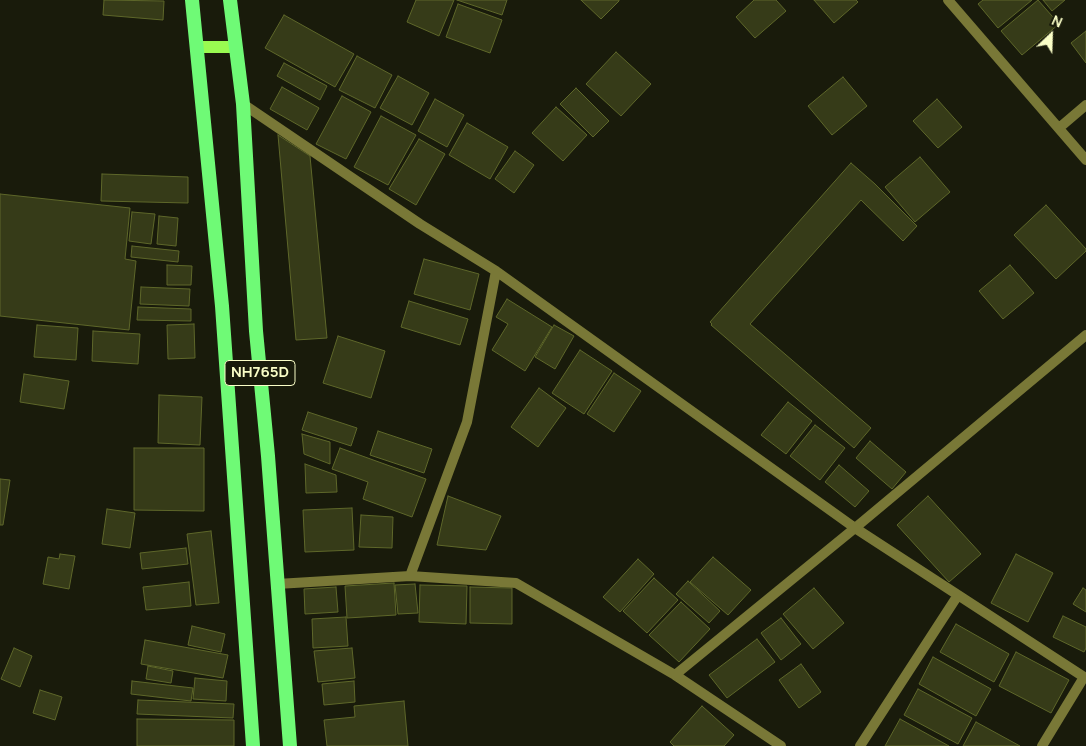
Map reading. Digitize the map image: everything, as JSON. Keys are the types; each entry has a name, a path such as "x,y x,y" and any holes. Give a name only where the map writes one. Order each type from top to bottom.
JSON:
{"highway":[{"name":"NH765D","path":"192,0 223,315 253,746"},
{"name":"NH765D","path":"230,0 243,104 256,331 268,456 276,584 290,746"}],"main road":[{"path":"197,47 235,47"}],"street":[{"path":"948,0 1086,160"},
{"path":"243,104 420,224 496,271 855,528 1085,677 1042,746"},
{"path":"1058,128 1086,105"},
{"path":"410,576 467,422 496,271"},
{"path":"675,675 1084,341"},
{"path":"276,584 410,576 516,583 675,675 781,746"},
{"path":"860,746 958,595"}],"building":[{"path":"104,0 164,1 163,20 103,15"},
{"path":"416,0 454,0 439,36 407,22"},
{"path":"457,0 507,0 502,15"},
{"path":"581,0 619,0 619,1 601,19"},
{"path":"754,0 776,0 786,11 755,38 736,17"},
{"path":"814,0 856,0 858,2 834,23"},
{"path":"983,0 1032,0 998,28 978,4"},
{"path":"1038,0 1059,24 1022,55 1001,31"},
{"path":"1043,0 1065,0 1052,11"},
{"path":"458,4 502,20 490,53 446,37"},
{"path":"284,15 354,54 335,87 265,48"},
{"path":"1086,31 1086,63 1071,43"},
{"path":"616,52 651,84 621,116 586,84"},
{"path":"357,56 392,75 375,108 339,90"},
{"path":"284,63 327,86 320,100 277,76"},
{"path":"398,76 429,93 412,125 380,108"},
{"path":"843,77 867,106 832,135 808,106"},
{"path":"282,87 319,108 307,130 270,109"},
{"path":"576,88 609,121 593,137 560,104"},
{"path":"342,96 371,112 346,159 316,144"},
{"path":"435,99 464,115 447,147 418,131"},
{"path":"937,99 962,127 938,148 913,121"},
{"path":"556,107 587,135 563,161 532,133"},
{"path":"381,116 416,135 388,185 354,167"},
{"path":"467,123 508,147 490,179 449,155"},
{"path":"278,135 310,156 327,338 296,340"},
{"path":"419,139 445,154 416,205 389,189"},
{"path":"515,151 534,165 514,193 495,179"},
{"path":"920,157 950,192 915,222 885,187"},
{"path":"851,163 917,226 903,241 861,200 750,324 871,428 854,448 711,325 710,322"},
{"path":"102,174 188,177 188,203 101,201"},
{"path":"0,194 130,208 125,259 136,261 129,330 0,316"},
{"path":"1046,205 1086,249 1056,279 1014,235"},
{"path":"132,212 155,214 151,244 129,241"},
{"path":"159,216 178,218 176,246 157,244"},
{"path":"132,246 179,251 178,262 131,257"},
{"path":"424,259 479,274 470,310 414,294"},
{"path":"167,265 192,266 191,285 167,285"},
{"path":"1010,265 1034,293 1003,319 979,291"},
{"path":"141,287 190,289 189,306 140,304"},
{"path":"507,299 552,327 525,371 492,350 508,324 496,317"},
{"path":"409,301 468,319 460,345 401,327"},
{"path":"138,307 191,309 191,321 137,320"},
{"path":"194,324 195,358 168,359 167,325"},
{"path":"37,325 78,328 76,360 34,357"},
{"path":"554,325 574,336 555,369 535,357"},
{"path":"93,331 140,334 138,364 92,361"},
{"path":"338,336 385,351 371,398 323,383"},
{"path":"580,350 612,371 584,414 552,393"},
{"path":"614,373 641,391 614,432 587,414"},
{"path":"24,374 69,381 64,409 20,402"},
{"path":"539,388 566,408 538,447 511,427"},
{"path":"159,395 202,397 200,445 158,443"},
{"path":"788,402 812,421 786,454 761,435"},
{"path":"308,412 357,428 351,446 302,430"},
{"path":"815,425 845,448 820,480 790,456"},
{"path":"378,431 432,449 424,473 370,455"},
{"path":"302,434 330,442 330,464 304,454"},
{"path":"870,441 906,472 892,489 856,458"},
{"path":"134,448 204,448 204,511 134,510"},
{"path":"340,448 426,479 412,517 363,499 368,482 332,469"},
{"path":"305,464 336,475 337,492 306,493"},
{"path":"839,465 869,491 855,507 825,482"},
{"path":"0,479 10,480 3,525 0,525"},
{"path":"448,496 501,516 486,550 437,545"},
{"path":"928,496 981,554 949,582 897,525"},
{"path":"352,508 354,550 305,552 303,510"},
{"path":"107,509 135,513 130,548 102,544"},
{"path":"361,515 393,517 392,548 359,547"},
{"path":"211,531 219,603 196,605 187,534"},
{"path":"186,548 188,564 142,569 140,553"},
{"path":"60,554 75,556 69,589 43,584 48,557 59,559"},
{"path":"1016,554 1053,573 1028,622 991,603"},
{"path":"713,557 751,590 728,615 690,582"},
{"path":"638,559 654,574 620,612 603,597"},
{"path":"654,578 678,600 647,633 623,611"},
{"path":"688,581 720,611 709,623 676,594"},
{"path":"189,582 191,606 146,610 143,587"},
{"path":"394,583 396,615 347,618 345,586"},
{"path":"415,584 418,613 398,614 395,585"},
{"path":"420,585 467,586 466,624 419,622"},
{"path":"336,587 338,612 305,614 304,589"},
{"path":"470,587 512,588 512,624 470,623"},
{"path":"814,588 844,623 813,649 783,614"},
{"path":"1083,588 1086,590 1086,612 1073,604"},
{"path":"681,602 710,629 679,662 649,635"},
{"path":"1063,616 1086,627 1086,648 1084,652 1053,637"},
{"path":"346,617 348,646 313,648 312,619"},
{"path":"781,618 801,644 781,660 761,633"},
{"path":"956,624 1009,654 994,682 940,652"},
{"path":"192,626 225,634 221,652 188,645"},
{"path":"757,639 775,662 727,698 709,675"},
{"path":"145,640 228,655 223,678 141,664"},
{"path":"14,648 32,656 20,687 1,679"},
{"path":"352,648 355,678 318,682 314,651"},
{"path":"1016,652 1069,680 1051,713 999,686"},
{"path":"933,657 991,689 976,716 919,684"},
{"path":"801,664 821,692 799,708 779,680"},
{"path":"148,666 173,671 171,683 146,679"},
{"path":"195,678 227,681 226,701 193,699"},
{"path":"132,681 193,688 191,701 131,694"},
{"path":"354,681 355,702 324,705 322,684"},
{"path":"918,689 972,718 958,744 904,715"},
{"path":"40,690 62,697 55,720 33,713"},
{"path":"138,700 234,704 233,718 137,714"},
{"path":"404,701 408,746 327,746 324,720 355,717 354,706"},
{"path":"702,706 734,735 724,746 674,746 670,742"},
{"path":"137,719 234,720 234,746 137,746"},
{"path":"900,719 949,746 885,746"},
{"path":"976,722 1020,746 963,746"}]}
